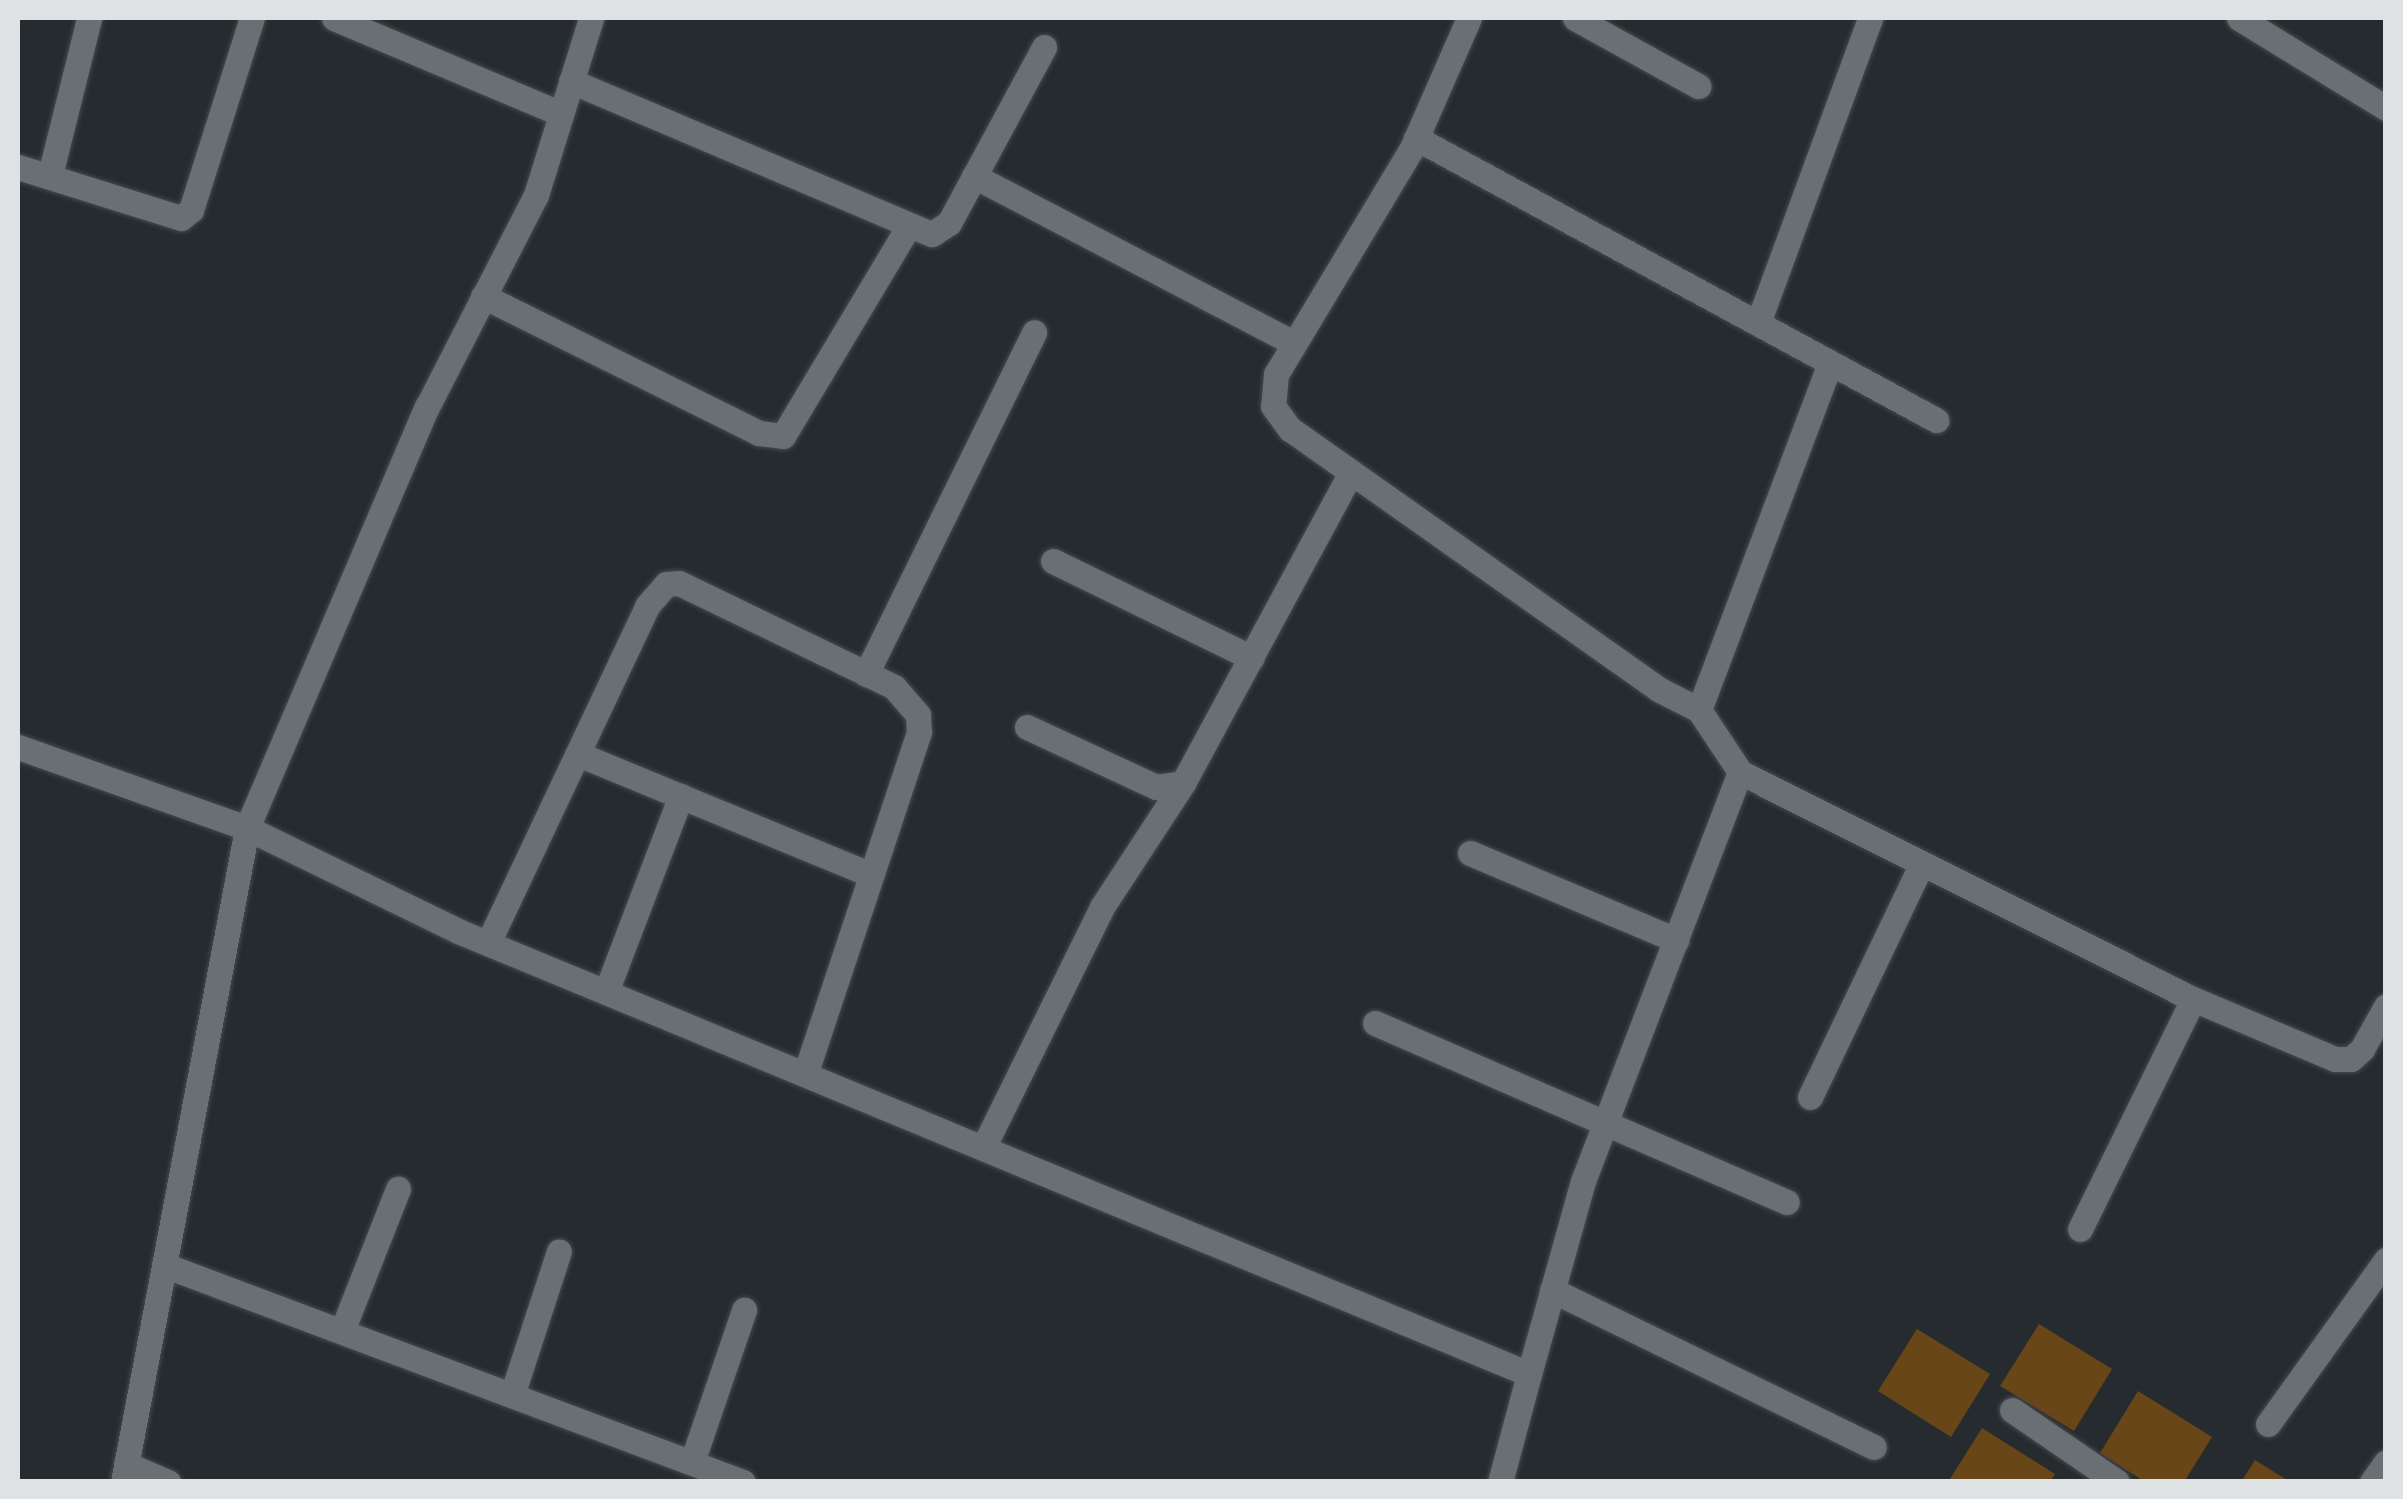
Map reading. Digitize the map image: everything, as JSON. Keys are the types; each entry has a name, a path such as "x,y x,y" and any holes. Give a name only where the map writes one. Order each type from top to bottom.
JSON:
{"street":[{"path":"50,174 89,18"},
{"path":"18,166 168,218 191,210 252,18"},
{"path":"334,18 561,114"},
{"path":"168,1482 124,1473 248,828 427,408 536,195 591,18"},
{"path":"1470,18 1416,138 1276,374 1273,406 1290,429 1698,710 1740,772 2193,998 2336,1059 2351,1059 2362,1049 2386,1006"},
{"path":"1574,18 1698,86"},
{"path":"1758,323 1870,18"},
{"path":"2239,18 2386,108"},
{"path":"571,81 908,227 942,230 1044,47"},
{"path":"1416,138 1936,420"},
{"path":"974,176 1294,343"},
{"path":"483,296 760,433 783,436 908,227"},
{"path":"866,674 1034,332"},
{"path":"1698,710 1830,363"},
{"path":"983,1148 1102,907 1183,783 1351,472"},
{"path":"1052,562 1252,658"},
{"path":"488,943 646,606 666,584 680,584 866,674 907,698 919,732 805,1074"},
{"path":"1028,727 1156,787 1183,783"},
{"path":"18,747 248,828 488,943 1530,1374"},
{"path":"578,754 872,876"},
{"path":"1500,1482 1552,1290 1604,1125 1740,772"},
{"path":"606,992 681,796"},
{"path":"1470,853 1676,940"},
{"path":"1810,1097 1921,865"},
{"path":"2080,1229 2193,998"},
{"path":"1375,1023 1786,1202"},
{"path":"342,1331 398,1189"},
{"path":"512,1395 559,1250"},
{"path":"2268,1424 2386,1260"},
{"path":"164,1264 743,1482"},
{"path":"1552,1290 1874,1447"},
{"path":"692,1462 744,1310"},
{"path":"2012,1410 2118,1482"},
{"path":"2372,1482 2386,1462"}],"building":[{"path":"2039,1324 2112,1369 2074,1431 2000,1386"},
{"path":"1917,1329 1990,1374 1951,1437 1878,1391"},
{"path":"2138,1391 2212,1437 2184,1482 2145,1482 2100,1453"},
{"path":"1982,1428 2055,1474 2050,1482 1948,1482"},
{"path":"2255,1460 2290,1482 2241,1482"}]}
